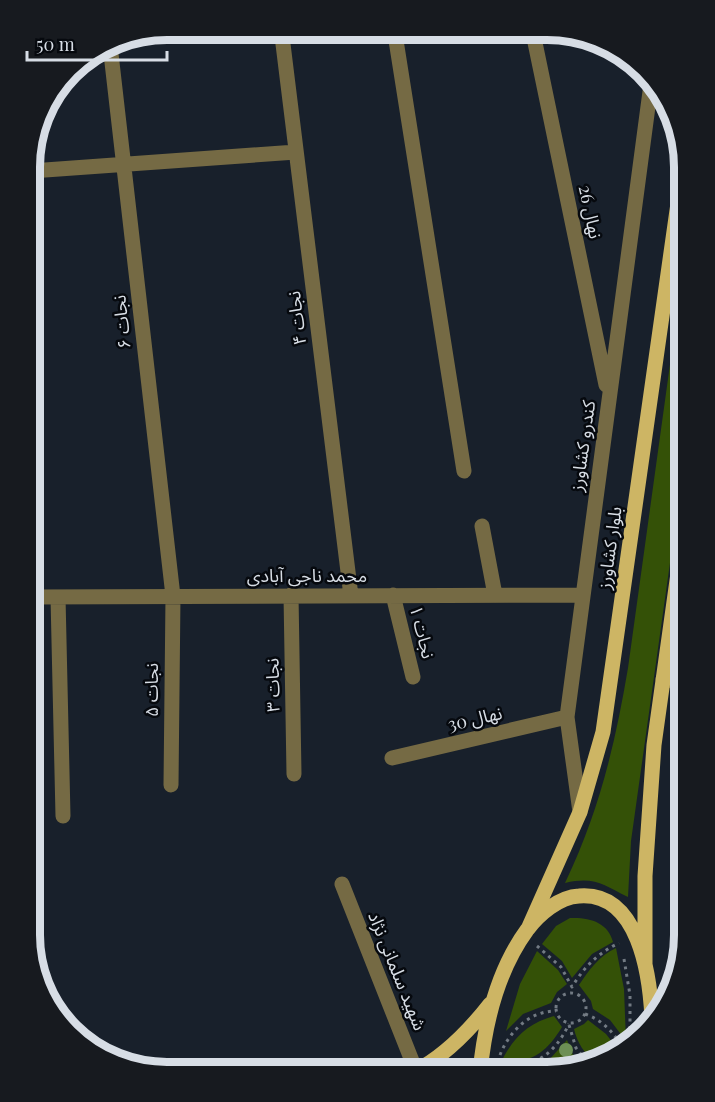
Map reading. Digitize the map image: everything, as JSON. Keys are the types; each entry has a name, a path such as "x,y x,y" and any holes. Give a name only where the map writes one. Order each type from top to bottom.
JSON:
{"main road":[{"name":"بلوار کشاورز","path":"528,929 580,812 604,721 674,231"},
{"path":"651,1008 645,965 645,876 654,745 674,601"},
{"path":"431,1062 470,1031 491,1002 508,964 528,929 544,913 563,900 577,896 591,896 604,898 614,905 632,927 645,965"},
{"path":"482,1062 491,1002"}],"street":[{"name":"نجات ۴","path":"282,40 351,596"},
{"path":"396,40 464,471"},
{"name":"نهال 26","path":"534,40 609,399"},
{"name":"نجات ۶","path":"111,54 172,596"},
{"name":"کندرو کشاورز","path":"580,812 567,717 650,93"},
{"path":"40,170 296,152"},
{"path":"482,526 495,595"},
{"name":"محمد ناجی آبادی","path":"40,597 583,595"},
{"name":"نجات ۵","path":"171,785 172,596"},
{"name":"نجات ۳","path":"291,596 294,774"},
{"name":"نجات ۱","path":"393,596 413,677"},
{"path":"58,597 63,816"},
{"path":"663,679 674,681"},
{"name":"نهال 30","path":"392,758 567,717"},
{"name":"شهید سلمانی نژاد","path":"342,884 411,1062"}],"path":[{"path":"617,938 629,987 630,1031"},
{"path":"541,940 536,947 556,961 572,987 572,993"},
{"path":"572,987 592,960 619,943"},
{"path":"572,993 583,998 587,1008 580,1021 568,1023 561,1020 556,1011 557,1002 560,997 572,993"},
{"path":"501,1042 500,1057 508,1039 522,1024 540,1013 556,1011"},
{"path":"585,1014 595,1018 613,1032 618,1040"},
{"path":"568,1023 576,1048 583,1056"},
{"path":"534,1062 540,1060 557,1046 568,1023"}],"green space":[{"path":"674,336 674,534 631,841 628,897 592,881 565,883 577,857 604,778 628,668"},
{"path":"570,918 597,922 607,930 613,942 592,954 572,978 562,961 542,944 556,926"},
{"path":"616,948 624,989 626,1034 623,1037 610,1020 593,1009 591,1001 579,985 599,959"},
{"path":"537,951 558,970 567,984 557,992 551,1003 523,1014 506,1031 520,984"},
{"path":"554,1016 562,1027 544,1050 521,1061 501,1062 522,1033 536,1023"},
{"path":"588,1020 606,1034 613,1043 588,1055 574,1029"},
{"path":"567,1040 576,1058 546,1062"}]}
